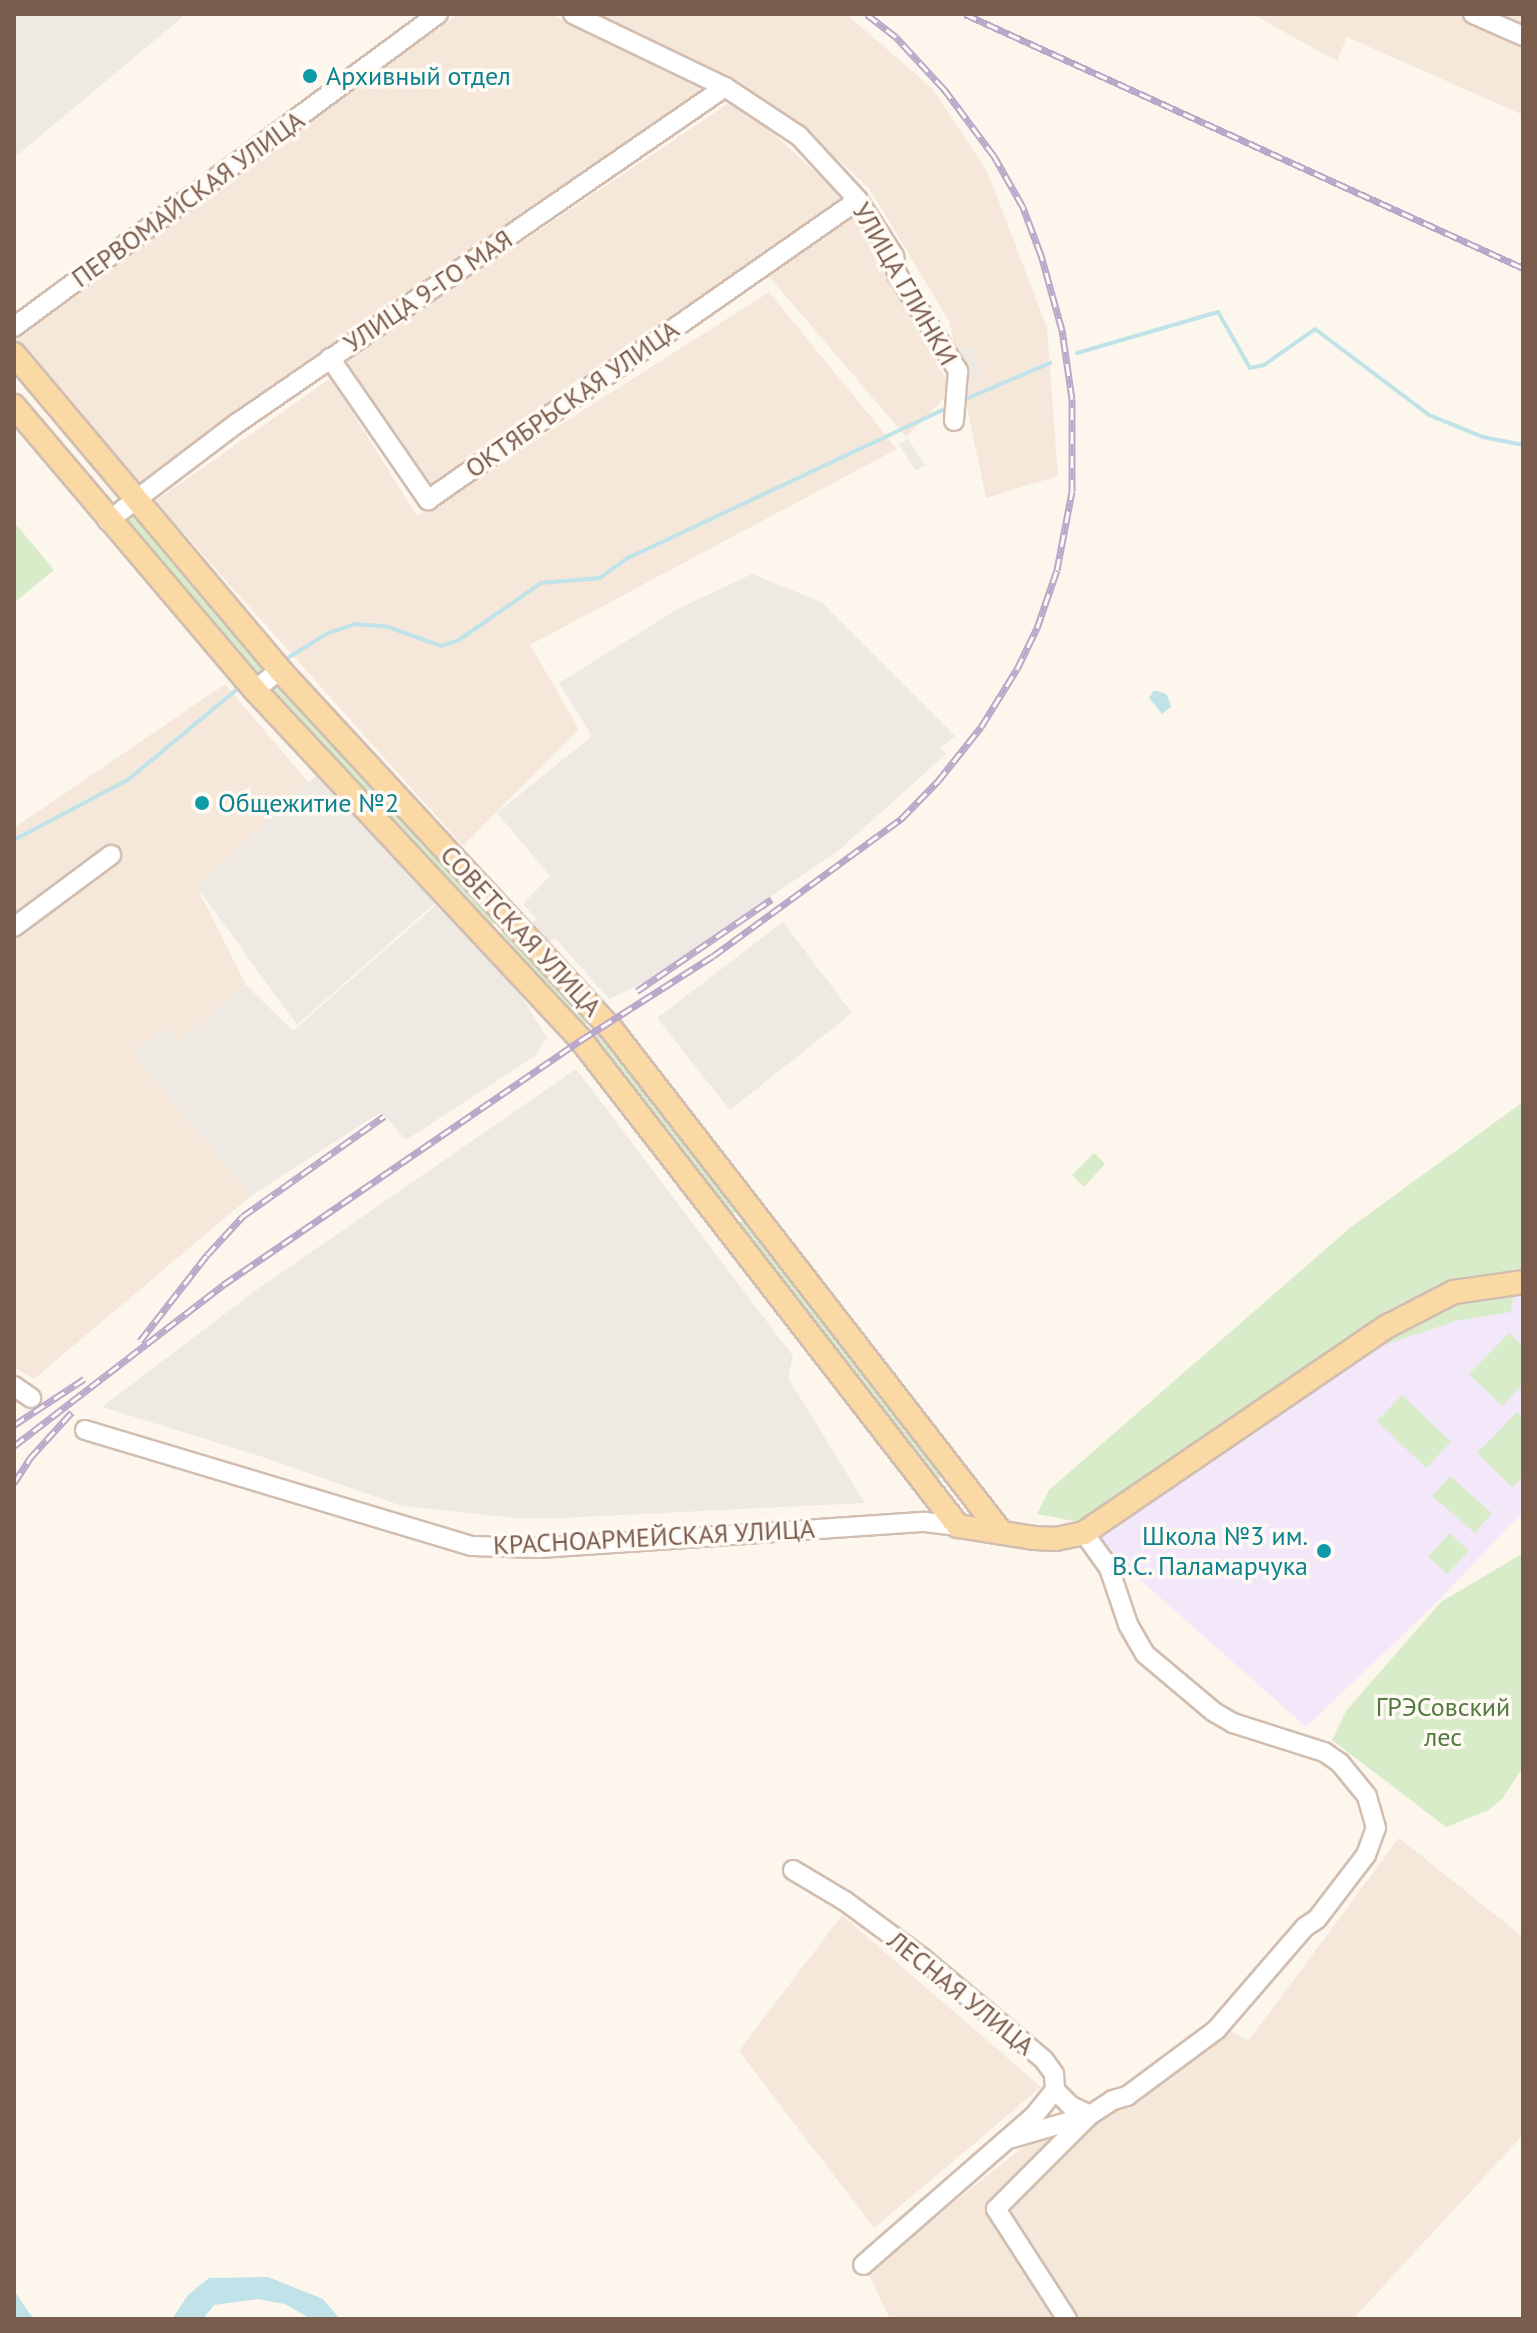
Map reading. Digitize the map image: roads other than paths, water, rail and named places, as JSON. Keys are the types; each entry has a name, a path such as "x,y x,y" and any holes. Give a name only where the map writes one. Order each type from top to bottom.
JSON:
{"main road":[{"name":"СОВЕТСКАЯ УЛИЦА","path":"14,354 280,670 612,1030 1000,1531"},
{"name":"СОВЕТСКАЯ УЛИЦА","path":"14,406 108,521 255,690 581,1040 958,1526"},
{"path":"1084,1533 1388,1326 1454,1292 1523,1282"},
{"name":"КРАСНОАРМЕЙСКАЯ УЛИЦА","path":"958,1526 1056,1539 1084,1533"}],"street":[{"name":"ПЕРВОМАЙСКАЯ УЛИЦА","path":"14,327 438,14"},
{"name":"УЛИЦА ГЛИНКИ","path":"573,14 725,87 797,134 858,200 894,256 897,274 958,371 954,421"},
{"path":"1473,14 1523,36"},
{"name":"УЛИЦА 9-ГО МАЯ","path":"108,521 330,358 725,87"},
{"name":"ОКТЯБРЬСКАЯ УЛИЦА","path":"330,358 428,500 858,200"},
{"path":"255,690 280,670"},
{"path":"14,927 111,855"},
{"path":"488,938 508,917"},
{"path":"14,1386 31,1398"},
{"name":"КРАСНОАРМЕЙСКАЯ УЛИЦА","path":"85,1430 472,1546 540,1548 925,1522 958,1526"},
{"path":"1067,2319 996,2209 1090,2115 1152,2078 1209,2036 1234,2011 1305,1927 1317,1919 1366,1855 1376,1828 1374,1811 1352,1774 1324,1752 1233,1723 1169,1678 1134,1639 1115,1579 1084,1533"},
{"name":"ЛЕСНАЯ УЛИЦА","path":"793,1870 845,1901 921,1957 1044,2060 1054,2074 1055,2090"},
{"path":"863,2265 1035,2115 1055,2090 1071,2106 1090,2115"},
{"path":"1007,2139 1090,2115"}],"water":[{"path":"1154,690 1166,694 1169,700 1171,707 1162,714 1149,698"},
{"path":"268,2277 323,2299 340,2319 311,2319 285,2304 257,2299 214,2305 203,2319 172,2319 188,2295 209,2278"},
{"path":"14,2290 27,2310 34,2319 14,2319"}],"waterway":[{"path":"1077,353 1218,312 1250,368 1264,365 1315,329 1429,415 1483,437 1523,445"},
{"path":"961,401 1050,363"},
{"path":"289,657 328,633 356,624 388,627 441,646 459,640 541,583 600,578 628,558 949,407"},
{"path":"14,840 129,779 235,691"}],"railway":[{"path":"14,1446 223,1285 581,1040 713,956 901,819 938,781 981,727 1017,669 1037,628 1057,570 1072,491 1072,399 1062,330 1041,255 1023,207 994,156 944,89 896,37 867,14"},
{"path":"965,14 1523,268"},
{"path":"637,991 772,899"},
{"path":"140,1341 207,1255 243,1216 384,1116"},
{"path":"14,1425 84,1379"},
{"path":"14,1483 30,1458 72,1412"}],"place":[{"name":"Архивный отдел","path":"310,76"},
{"name":"Общежитие №2","path":"202,803"},
{"name":"Школа №3 им. В.С. Паламарчука","path":"1324,1551"}],"park label":[{"name":"ГРЭСовский лес","path":"1443,1722"}]}
